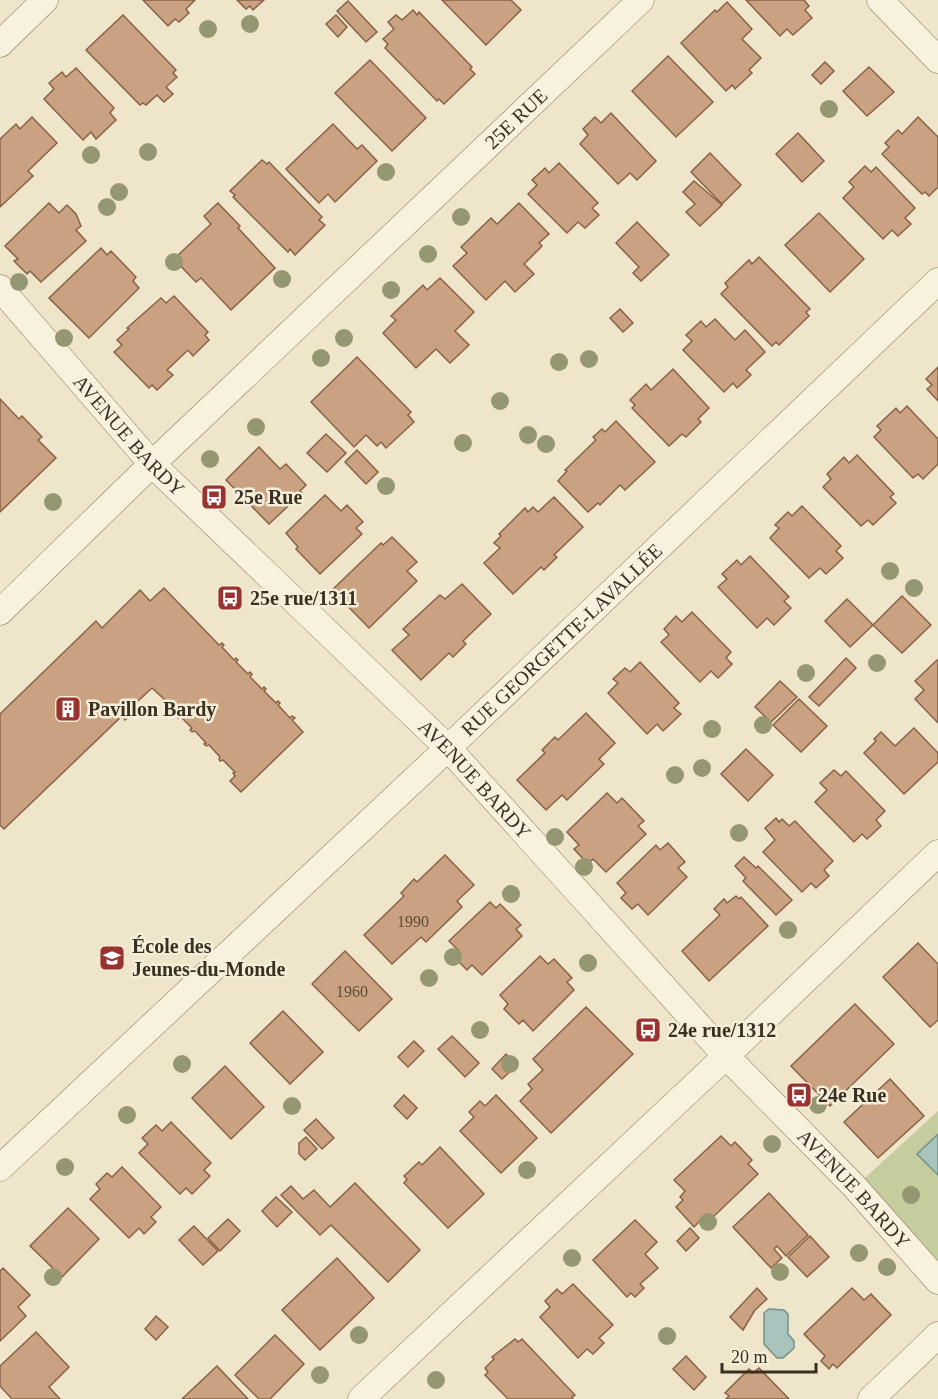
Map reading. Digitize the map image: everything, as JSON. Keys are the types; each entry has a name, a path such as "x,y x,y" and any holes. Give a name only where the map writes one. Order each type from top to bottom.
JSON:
{"street":[{"path":"0,44 45,0"},
{"name":"25E RUE","path":"0,612 152,464 641,0"},
{"path":"880,0 938,60"},
{"name":"RUE GEORGETTE-LAVALLÉE","path":"0,1168 448,748 938,281"},
{"name":"AVENUE BARDY","path":"0,288 152,464 448,748 726,1056 853,1185 938,1281"},
{"path":"361,1399 938,853"},
{"path":"871,1399 938,1335"}],"green space":[{"path":"938,1111 938,1281 853,1185 867,1176"}],"water":[{"path":"938,1134 938,1175 917,1154"},
{"path":"769,1309 784,1310 788,1314 788,1334 794,1341 794,1348 783,1358 777,1358 764,1344 764,1313"}],"building":[{"path":"143,0 195,0 186,9 189,13 179,22 175,19 168,26"},
{"path":"237,0 264,0 253,10 250,6 246,9"},
{"path":"442,0 511,0 521,10 486,45"},
{"path":"746,0 804,0 809,6 805,10 812,18 793,35 787,29 780,36"},
{"path":"348,1 377,32 366,42 337,11"},
{"path":"727,2 752,29 742,39 761,58 749,70 752,73 735,89 732,85 726,91 681,43 715,10 717,12"},
{"path":"413,10 417,15 419,12 472,67 470,69 475,74 444,104 439,99 437,101 385,48 388,44 383,39 394,29 388,22 396,15 402,20"},
{"path":"123,15 176,70 173,73 177,77 166,87 173,94 164,102 157,95 146,105 143,103 140,105 86,50"},
{"path":"336,15 347,27 338,37 326,24"},
{"path":"668,56 713,102 676,137 632,91"},
{"path":"370,60 426,118 392,151 335,93"},
{"path":"825,62 834,71 821,84 812,75"},
{"path":"869,67 894,92 867,116 843,91"},
{"path":"76,68 114,108 110,113 116,120 96,139 91,132 83,140 44,99 54,89 49,83 62,72 66,77"},
{"path":"611,113 656,161 637,180 630,173 618,184 580,144 588,135 583,129 595,117 601,123"},
{"path":"32,117 57,143 28,171 33,176 0,207 0,139 16,124 20,129"},
{"path":"918,117 938,137 938,187 929,196 925,192 922,194 882,154 889,147 885,143 898,130 902,134"},
{"path":"333,124 357,149 362,145 377,161 335,202 328,194 319,203 286,169"},
{"path":"798,133 824,161 802,182 776,154"},
{"path":"710,153 741,185 722,204 691,172"},
{"path":"262,160 267,164 269,162 322,217 319,220 325,225 295,255 290,249 288,252 233,197 235,195 230,191"},
{"path":"559,163 598,203 592,208 599,215 585,228 578,222 567,233 528,194 537,185 532,180 545,168 549,173"},
{"path":"865,166 871,172 876,167 915,208 905,218 911,224 898,236 892,230 883,239 843,198 854,187 849,182"},
{"path":"694,181 722,205 700,226 686,212 695,204 683,192"},
{"path":"49,203 59,213 67,205 76,214 81,226 76,230 86,241 41,282 30,271 27,274 14,261 18,259 5,246"},
{"path":"218,203 275,268 231,310 201,278 196,282 174,259 211,224 204,216"},
{"path":"519,203 549,234 539,243 542,246 524,264 534,274 515,292 505,281 486,300 453,266 467,253 461,247 491,218 497,224"},
{"path":"819,213 864,259 830,292 785,245"},
{"path":"637,222 669,255 641,281 633,273 639,267 616,243"},
{"path":"101,248 107,255 111,251 136,277 133,281 139,288 89,338 49,298"},
{"path":"759,257 810,309 806,312 809,316 779,345 776,342 772,346 721,294 728,287 725,283 749,260 752,264"},
{"path":"440,278 474,312 455,331 469,345 450,363 436,349 416,368 383,333 396,320 391,316 423,285 427,290"},
{"path":"174,296 208,332 205,335 209,340 193,356 188,350 167,370 173,375 157,390 152,385 149,388 114,352 122,345 117,340 129,329 127,328 161,298 166,303"},
{"path":"620,309 633,323 623,332 610,318"},
{"path":"715,319 735,340 745,330 765,352 746,370 751,375 737,388 733,383 724,392 683,350 692,341 686,335 701,321 706,327"},
{"path":"357,357 411,412 408,415 414,422 386,448 381,442 377,446 366,435 354,447 311,402"},
{"path":"938,367 938,401 927,389 932,385 926,379"},
{"path":"673,369 709,408 698,419 701,422 686,437 682,434 669,446 632,408 635,405 630,400 646,384 651,390"},
{"path":"0,399 19,419 22,416 42,437 38,440 56,458 0,512"},
{"path":"907,406 938,439 938,464 923,479 918,474 913,478 874,437 881,430 877,426 896,408 900,413"},
{"path":"616,421 655,462 625,490 620,485 600,505 598,503 588,512 558,481 567,471 565,470 596,440 593,437 602,429 605,432"},
{"path":"326,434 346,453 327,472 307,453"},
{"path":"259,447 280,469 286,464 306,485 300,491 302,493 269,524 226,480"},
{"path":"357,450 378,472 366,484 345,462"},
{"path":"857,455 894,494 890,497 896,503 873,525 868,520 861,526 823,487 831,479 827,474 844,457 849,463"},
{"path":"325,495 341,511 347,505 363,522 356,528 362,534 320,574 296,549 298,547 286,533"},
{"path":"554,497 583,527 554,555 557,557 544,570 541,567 513,594 484,563 500,548 494,543 501,536 499,534 525,508 528,512 533,507 538,512"},
{"path":"802,506 841,546 836,551 843,558 826,574 820,568 809,578 770,538 779,528 775,525 788,512 792,516"},
{"path":"392,537 417,562 407,571 417,581 369,628 332,590 381,543 383,545"},
{"path":"750,556 789,597 784,601 791,608 774,625 767,618 757,628 718,587 727,579 722,574 737,560 741,565"},
{"path":"462,584 491,614 463,641 466,644 453,657 449,653 421,680 392,650 409,635 403,629 440,595 445,599"},
{"name":"Pavillon Bardy","path":"164,588 219,645 222,643 224,645 222,647 234,660 236,658 238,660 236,662 248,674 250,672 252,674 250,677 262,689 264,687 266,689 264,691 276,703 278,701 280,703 278,705 290,718 292,716 295,718 292,720 303,732 241,792 230,781 235,776 233,773 235,772 223,760 220,761 220,757 209,745 206,746 195,731 190,730 192,728 180,716 178,718 176,715 178,714 166,701 164,703 162,701 164,699 152,688 126,712 130,716 125,720 122,716 4,829 0,825 0,714 96,621 102,628 140,590 150,601"},
{"path":"902,596 931,625 902,653 873,625"},
{"path":"847,599 873,625 850,647 825,621"},
{"path":"692,612 731,652 726,658 732,664 718,678 711,671 700,682 661,642 669,635 664,629 676,616 682,622"},
{"path":"846,658 856,668 819,706 809,697"},
{"path":"937,660 938,723 915,699 924,690 915,681"},
{"path":"640,662 679,703 674,708 681,714 663,731 657,724 647,734 608,693 618,683 613,679 625,668 630,672"},
{"path":"780,681 797,697 771,722 755,707"},
{"path":"799,699 827,726 801,752 773,725"},
{"path":"586,713 615,743 599,759 604,764 567,800 562,795 546,810 517,780 545,753 542,750 555,737 558,740"},
{"path":"914,728 938,753 938,762 904,794 864,753 881,732 895,746"},
{"path":"746,749 773,775 748,801 721,774"},
{"path":"834,770 841,776 846,771 885,811 876,820 881,826 867,839 862,834 854,842 815,802 827,790 820,783"},
{"path":"607,793 617,803 622,798 644,821 638,826 646,834 606,872 593,859 588,864 574,849 579,845 567,832"},
{"path":"776,818 779,822 782,819 789,826 795,821 833,861 824,870 829,876 816,888 811,883 802,892 763,852 775,840 765,828"},
{"path":"668,843 685,862 678,868 687,877 648,915 638,904 632,909 621,898 626,893 617,883 656,845 660,850"},
{"path":"445,855 474,885 457,901 462,907 426,942 421,937 392,964 364,935 404,896 401,893 414,879 417,882"},
{"path":"744,857 756,868 758,866 792,900 776,915 743,881 746,878 735,866"},
{"path":"736,896 739,899 741,897 768,926 709,981 682,951 720,915 714,909 724,899 727,903"},
{"path":"490,902 496,908 500,904 521,925 516,929 522,936 482,975 472,965 467,970 454,957 459,951 449,941"},
{"path":"918,943 938,964 938,1020 930,1027 883,977"},
{"path":"345,951 392,999 359,1031 312,984"},
{"path":"540,956 548,964 554,959 572,978 567,982 574,990 533,1031 523,1020 519,1024 504,1009 508,1004 500,995"},
{"path":"855,1004 894,1044 830,1106 791,1066"},
{"path":"586,1007 633,1054 551,1133 520,1101 532,1089 528,1084 543,1070 533,1059"},
{"path":"283,1011 323,1052 290,1084 250,1043"},
{"path":"452,1036 479,1063 465,1077 438,1049"},
{"path":"414,1041 424,1051 408,1067 398,1057"},
{"path":"506,1054 517,1065 502,1079 492,1069"},
{"path":"225,1066 264,1107 231,1139 192,1098"},
{"path":"890,1079 924,1116 878,1158 844,1122"},
{"path":"404,1095 417,1108 407,1119 394,1106"},
{"path":"496,1095 537,1138 501,1173 460,1131 474,1117 469,1112 480,1101 485,1106"},
{"path":"316,1119 334,1138 322,1149 304,1130"},
{"path":"171,1122 211,1163 204,1170 210,1176 192,1194 186,1188 180,1194 139,1153 148,1144 142,1138 156,1125 162,1131"},
{"path":"721,1136 731,1146 735,1142 752,1160 748,1164 758,1174 711,1219 707,1214 694,1227 676,1207 683,1200 680,1197 685,1191 674,1180"},
{"path":"306,1137 317,1149 305,1160 299,1154 299,1143"},
{"path":"440,1147 484,1194 448,1228 404,1183 407,1179 404,1176 419,1162 422,1165"},
{"path":"122,1167 161,1207 151,1217 156,1222 144,1234 139,1228 129,1238 90,1199 100,1189 96,1184 107,1173 112,1177"},
{"path":"355,1183 420,1250 388,1282 331,1225 320,1235 281,1195 291,1186 303,1199 314,1190 330,1207"},
{"path":"769,1193 808,1235 786,1256 777,1246 774,1249 782,1258 771,1268 733,1227"},
{"path":"276,1197 292,1212 277,1227 262,1211"},
{"path":"68,1208 99,1239 62,1277 30,1246"},
{"path":"228,1219 240,1231 220,1251 208,1238"},
{"path":"635,1220 657,1242 645,1254 658,1268 640,1284 644,1288 635,1297 631,1293 627,1297 593,1260"},
{"path":"194,1226 218,1251 203,1265 179,1240"},
{"path":"690,1228 699,1238 686,1251 677,1241"},
{"path":"810,1236 829,1257 807,1277 788,1257"},
{"path":"337,1258 374,1298 320,1350 282,1310"},
{"path":"3,1268 30,1295 18,1307 26,1316 0,1341 0,1271"},
{"path":"573,1284 613,1325 599,1338 604,1343 593,1354 587,1349 578,1358 540,1317 550,1307 545,1301 557,1289 562,1294"},
{"path":"757,1288 767,1299 755,1310 743,1330 730,1317"},
{"path":"852,1288 864,1300 871,1294 891,1315 837,1368 833,1364 829,1369 821,1361 825,1356 804,1334"},
{"path":"156,1316 168,1327 156,1340 145,1329"},
{"path":"36,1332 69,1367 49,1387 60,1399 12,1399 0,1386 0,1366"},
{"path":"275,1335 304,1364 270,1399 259,1399 235,1375"},
{"path":"515,1339 518,1342 522,1339 575,1395 573,1399 508,1399 485,1375 488,1372 485,1368 494,1359 492,1357"},
{"path":"686,1356 706,1377 694,1390 673,1369"},
{"path":"217,1366 248,1399 182,1399"},
{"path":"759,1368 789,1399 726,1399 729,1396 725,1393 749,1369 753,1373"}],"place":[{"name":"25e Rue","path":"214,497"},
{"name":"25e rue/1311","path":"230,598"},
{"name":"Pavillon Bardy","path":"68,709"},
{"name":"École des Jeunes-du-Monde","path":"112,958"},
{"name":"24e rue/1312","path":"648,1030"},
{"name":"24e Rue","path":"799,1095"}]}
